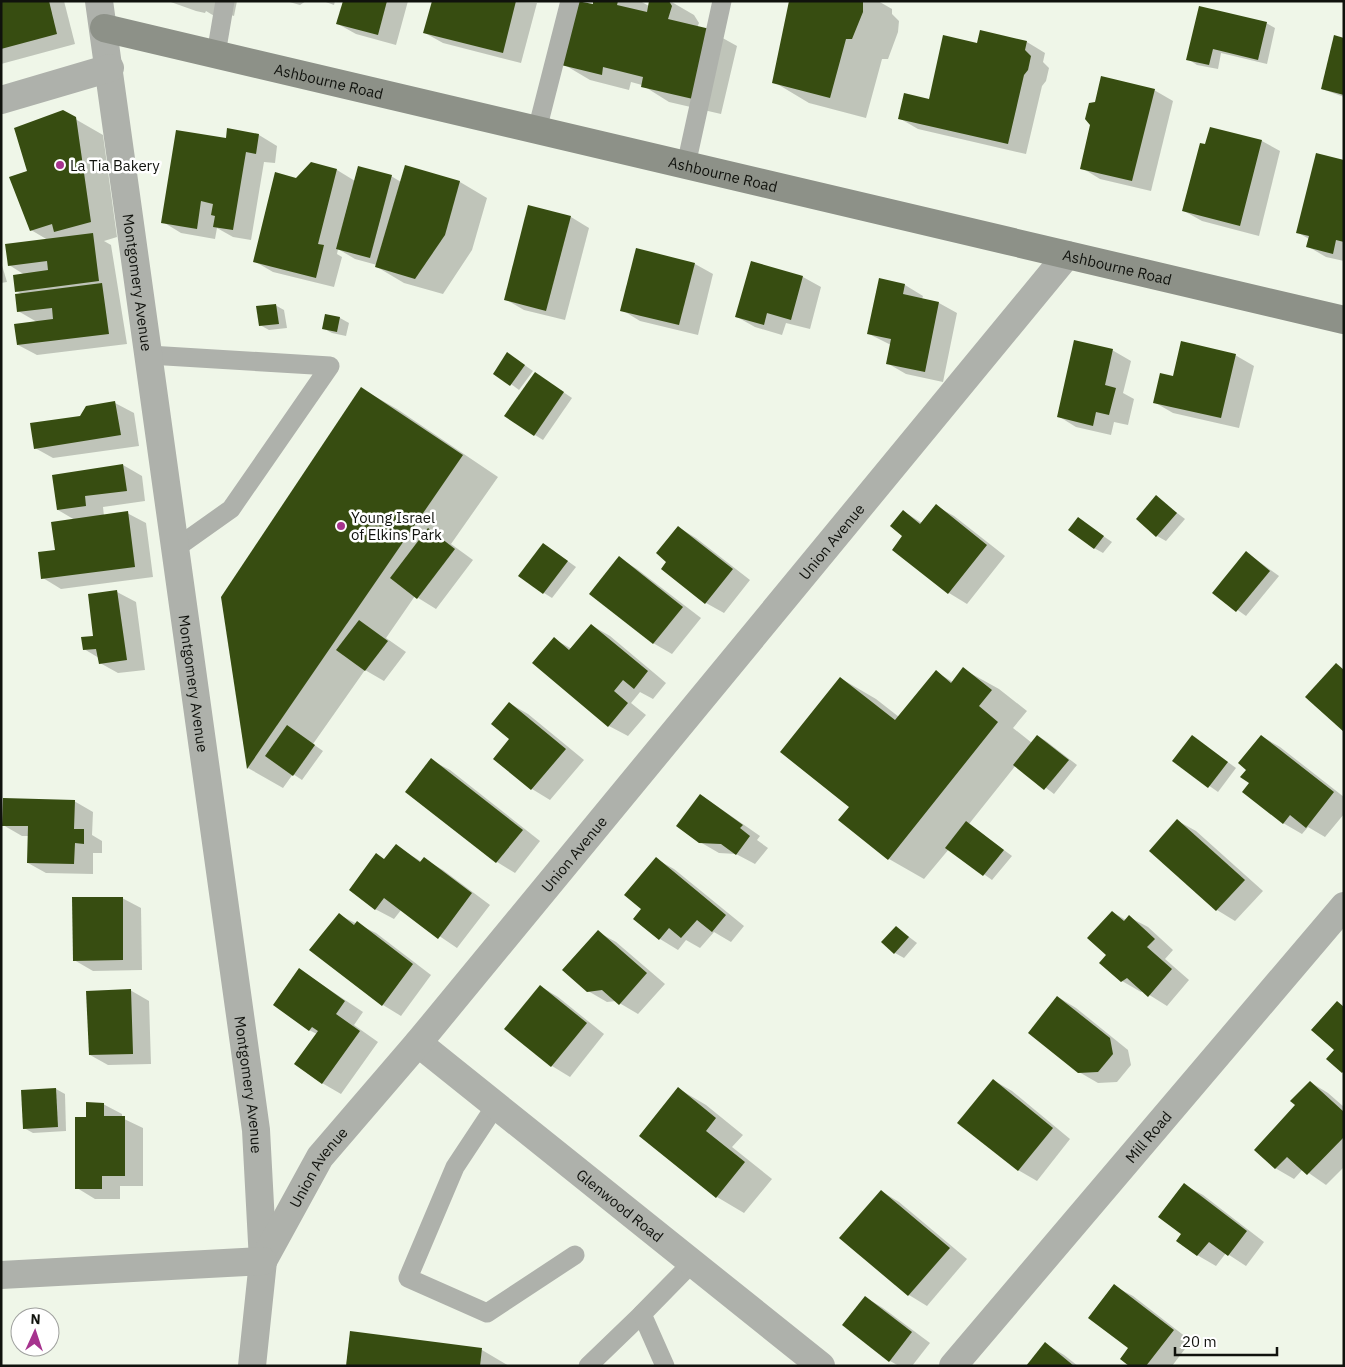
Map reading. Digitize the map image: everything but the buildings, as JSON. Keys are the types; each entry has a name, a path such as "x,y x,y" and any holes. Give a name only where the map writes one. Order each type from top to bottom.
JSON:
{"street":[{"name":"Montgomery Avenue","path":"99,1 110,68 256,1130 263,1261 252,1366"},
{"name":"Ashbourne Road","path":"104,28 1344,320"},
{"path":"1,100 110,68"},
{"name":"Union Avenue","path":"263,1261 320,1157 418,1043 1067,255"},
{"name":"Mill Road","path":"953,1366 1344,906"},
{"name":"Glenwood Road","path":"418,1043 821,1366"},
{"path":"1,1275 263,1261"}],"lane":[{"path":"216,54 225,1"},
{"path":"537,130 570,1"},
{"path":"686,165 722,1"},
{"path":"149,355 330,366 231,509 176,548"},
{"path":"496,1105 455,1167 408,1278 487,1312 575,1255"},
{"path":"588,1366 692,1263"},
{"path":"642,1314 665,1366"}],"place":[{"name":"La Tia Bakery","path":"60,165"},
{"name":"Young Israel of Elkins Park","path":"341,526"}]}
